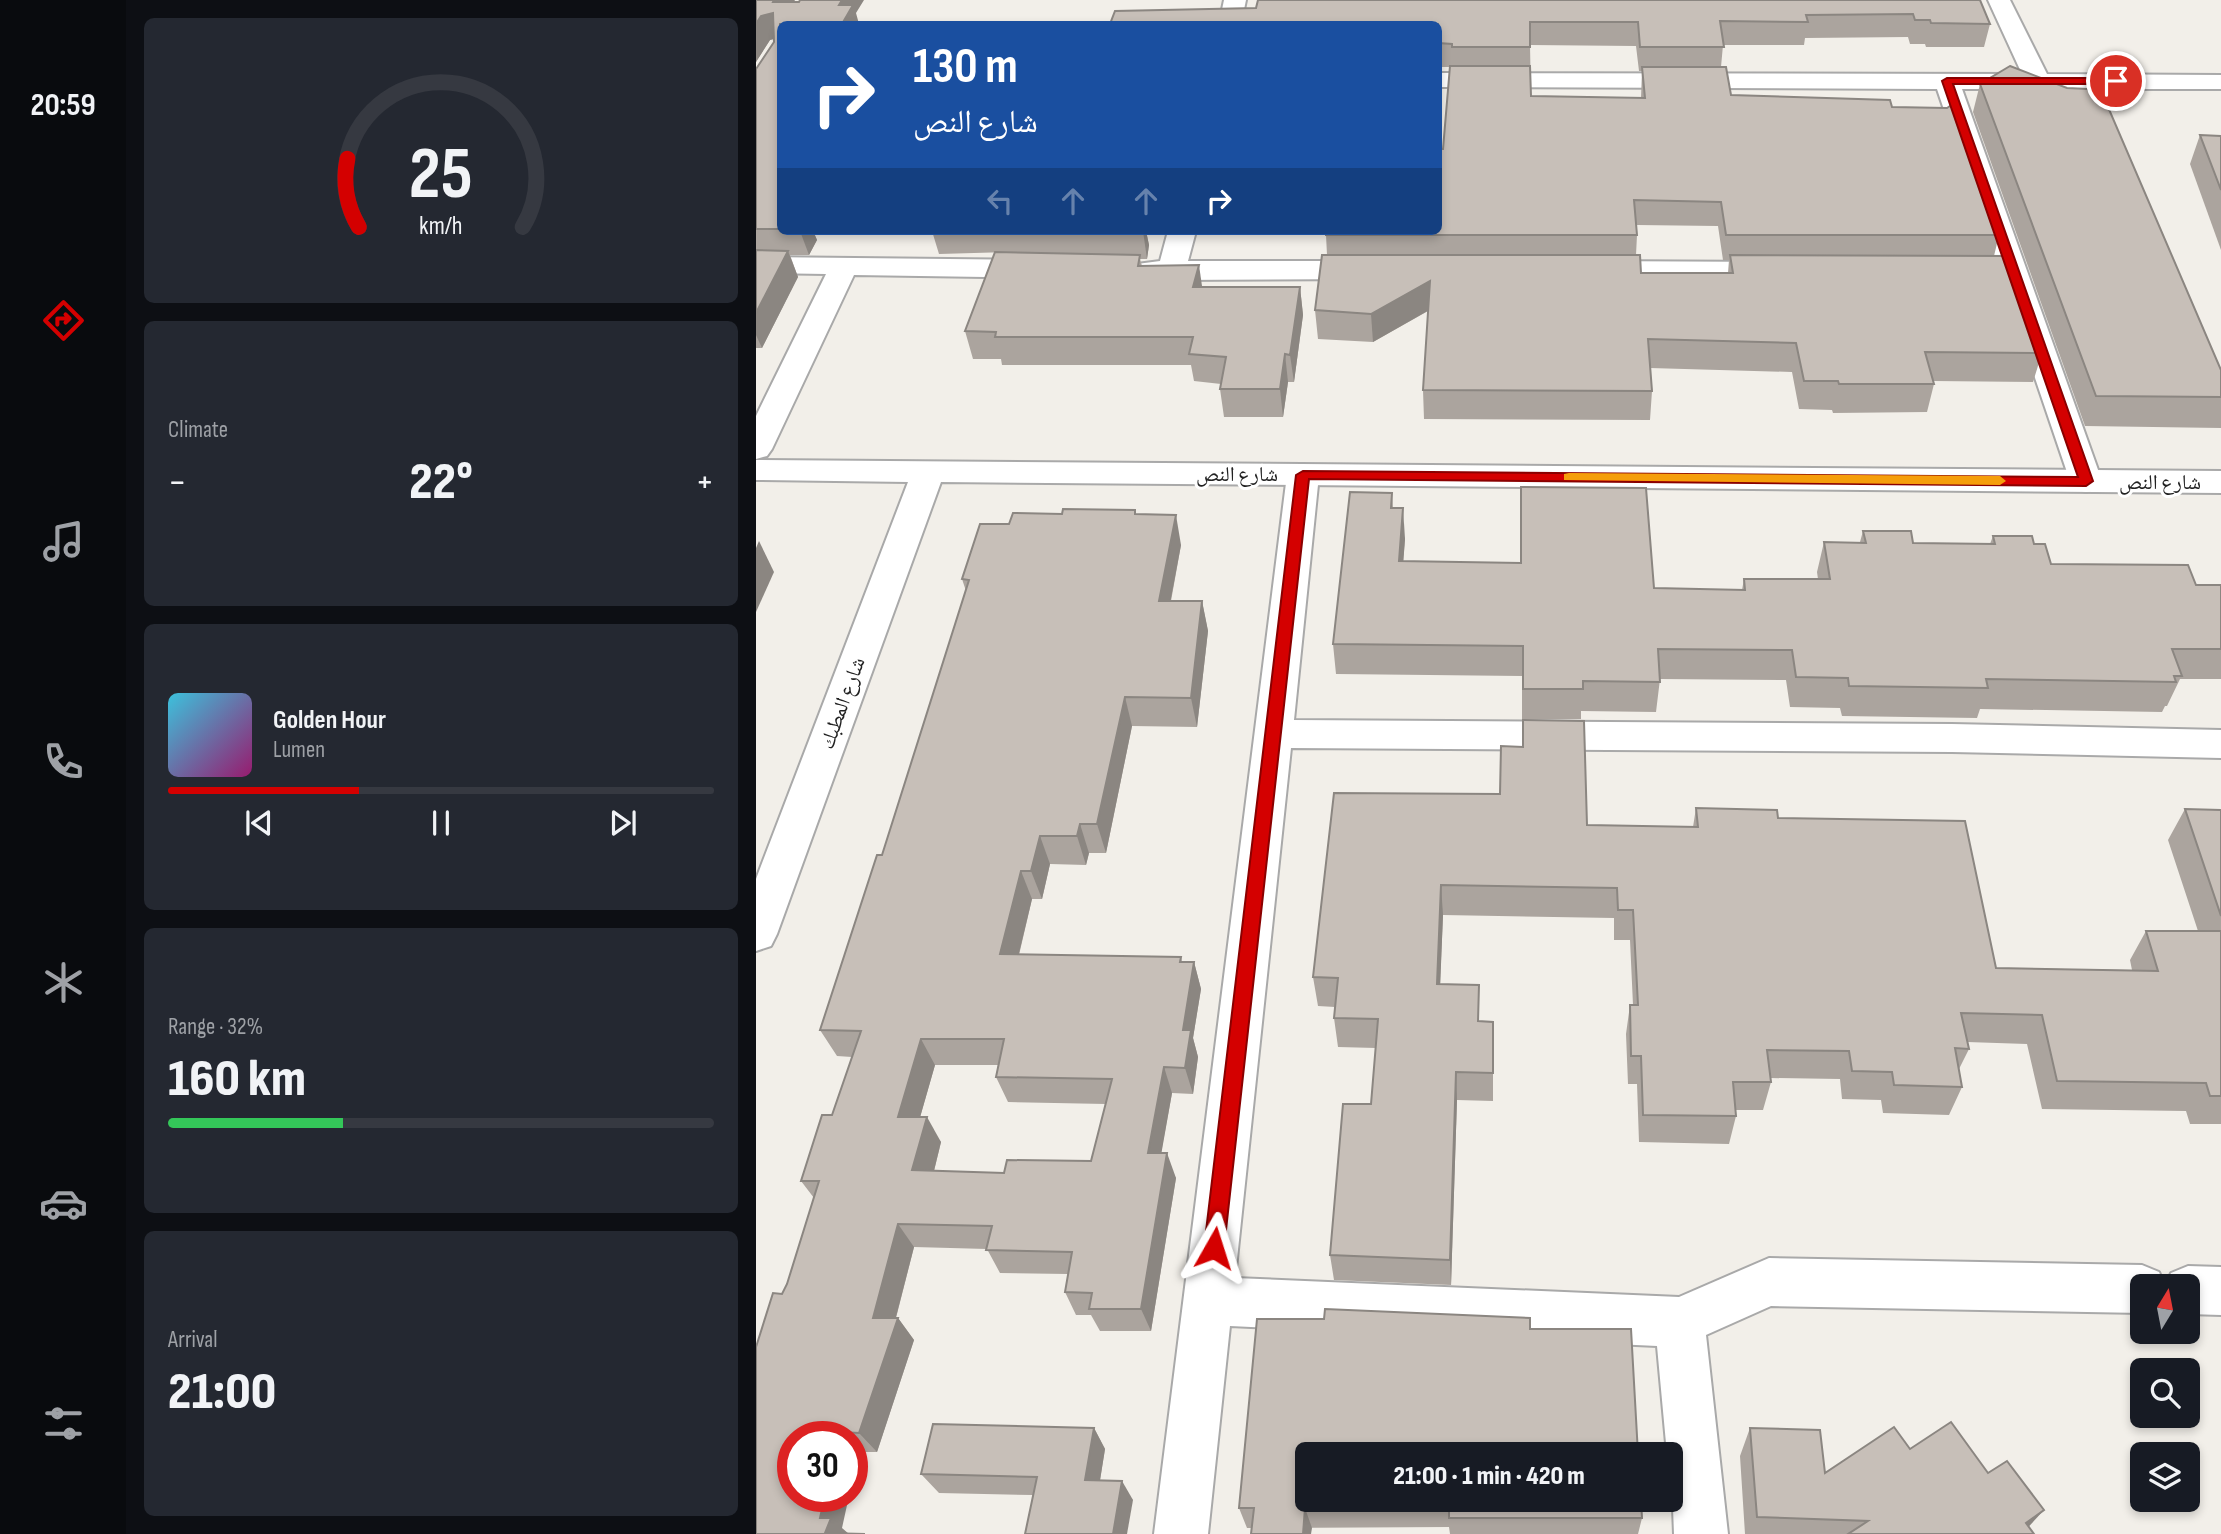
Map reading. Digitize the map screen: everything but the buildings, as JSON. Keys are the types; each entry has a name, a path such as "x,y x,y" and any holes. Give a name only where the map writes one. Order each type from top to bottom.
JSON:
{"street":[{"path":"1231,21 1235,0"},
{"path":"1999,0 2038,81"},
{"path":"1442,80 2221,82"},
{"path":"1947,81 2000,272 2086,481"},
{"path":"1172,271 1181,235"},
{"path":"756,265 1063,269"},
{"path":"756,449 844,266"},
{"path":"1117,270 1394,270"},
{"path":"1561,270 1808,271"},
{"name":"شارع النص","path":"756,470 2221,482"},
{"name":"شارع المطبك","path":"756,934 928,472"},
{"path":"1181,1534 1303,475"},
{"path":"1273,734 1938,738 2221,744"},
{"path":"1208,1301 1680,1322 1769,1282 2130,1289"},
{"path":"2200,1290 2221,1290"},
{"path":"1680,1322 1701,1534"}],"slow traffic":[{"path":"1569,477 2000,481"}],"route":[{"path":"1214,1248 1303,475 2086,481 1947,81 2116,81"}]}
